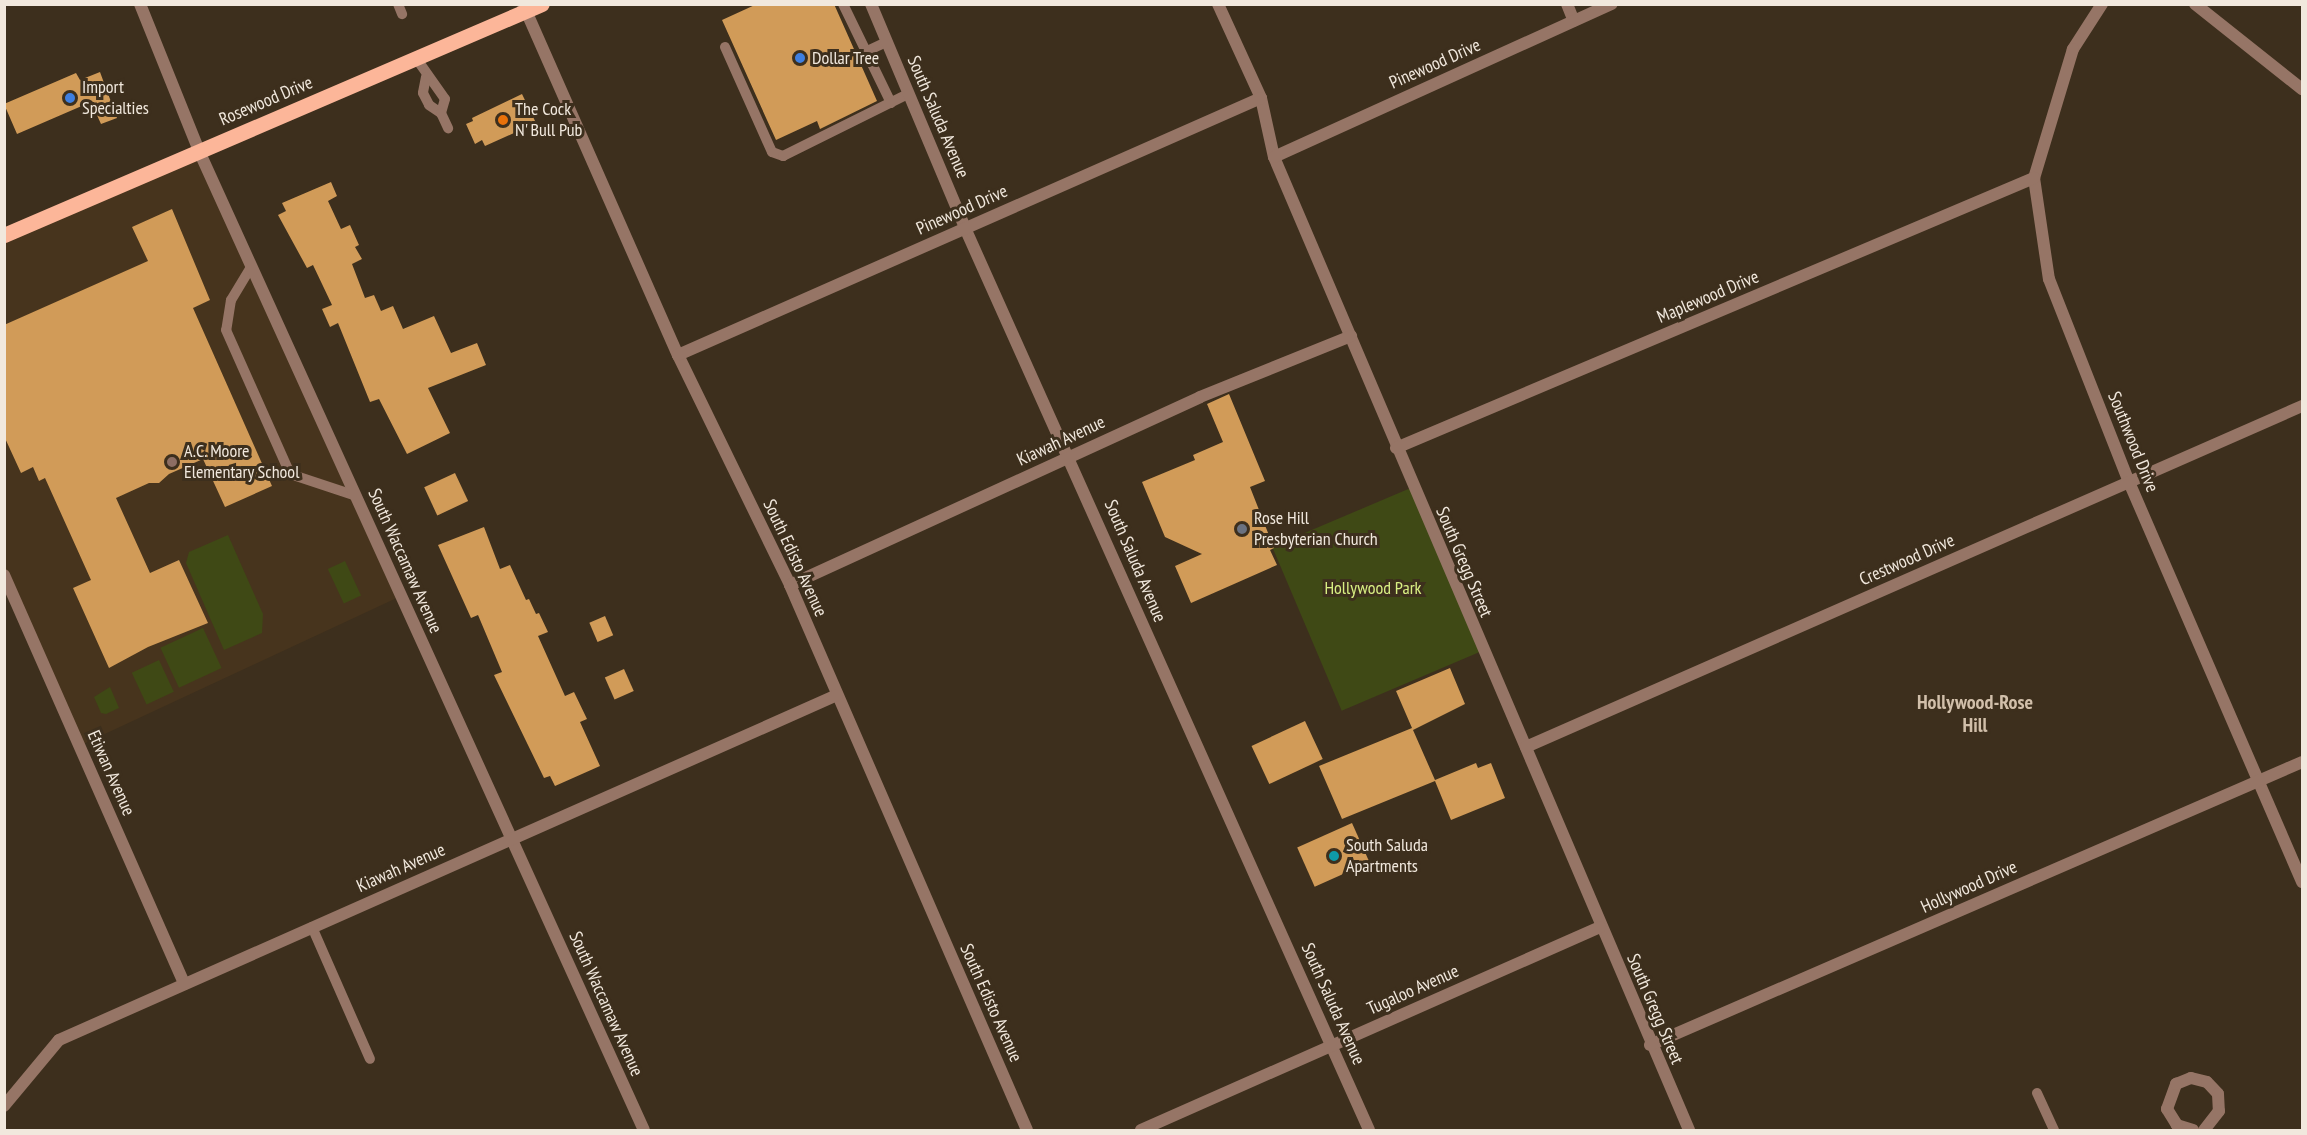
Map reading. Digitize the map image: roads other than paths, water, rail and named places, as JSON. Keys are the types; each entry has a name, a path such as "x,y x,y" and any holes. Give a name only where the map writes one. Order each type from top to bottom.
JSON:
{"main road":[{"name":"Rosewood Drive","path":"4,235 416,58 524,8 542,4"}],"street":[{"name":"South Waccamaw Avenue","path":"140,4 199,151 644,1131"},
{"name":"South Saluda Avenue","path":"870,4 965,228 1070,456 1199,756 1333,1046 1369,1131"},
{"name":"South Gregg Street","path":"1218,4 1261,98 1274,157 1351,336 1396,448 1526,747 1650,1046 1689,1131"},
{"path":"1567,4 1574,21"},
{"name":"Pinewood Drive","path":"1274,157 1612,4"},
{"name":"Southwood Drive","path":"2102,4 2073,49 2034,178 2049,279 2129,482 2302,882"},
{"path":"2195,4 2302,89"},
{"name":"South Edisto Avenue","path":"524,8 678,355 790,585 1027,1131"},
{"name":"Pinewood Drive","path":"678,355 1261,98"},
{"name":"Maplewood Drive","path":"1396,448 2034,178"},
{"name":"Kiawah Avenue","path":"790,585 1200,397 1351,336"},
{"name":"Crestwood Drive","path":"1526,747 2302,406"},
{"name":"Etiwan Avenue","path":"4,575 184,984"},
{"name":"Kiawah Avenue","path":"4,1106 59,1040 837,695"},
{"name":"Hollywood Drive","path":"1650,1046 2302,762"},
{"name":"Tugaloo Avenue","path":"1142,1131 1600,927"},
{"path":"2193,1131 2177,1125 2167,1109 2176,1084 2191,1078 2207,1082 2218,1094 2219,1111 2204,1131"}],"lane":[{"path":"843,4 891,103"},
{"path":"865,52 886,42"},
{"path":"725,47 772,152 783,156 908,94"},
{"path":"416,58 426,77 439,86 445,99 441,113"},
{"path":"426,77 423,93 429,105 441,113 448,128"},
{"path":"251,267 231,300 226,330 290,474 356,496"},
{"path":"312,927 370,1059"},
{"path":"2037,1094 2054,1131"}],"place":[{"name":"Dollar Tree","path":"800,58"},
{"name":"Import Specialties","path":"70,98"},
{"name":"The Cock N' Bull Pub","path":"503,120"},
{"name":"A.C. Moore Elementary School","path":"172,462"},
{"name":"Rose Hill Presbyterian Church","path":"1242,529"},
{"name":"South Saluda Apartments","path":"1334,856"}],"district":[{"name":"Hollywood-Rose Hill","path":"1975,714"}],"park label":[{"name":"Hollywood Park","path":"1373,588"}]}
